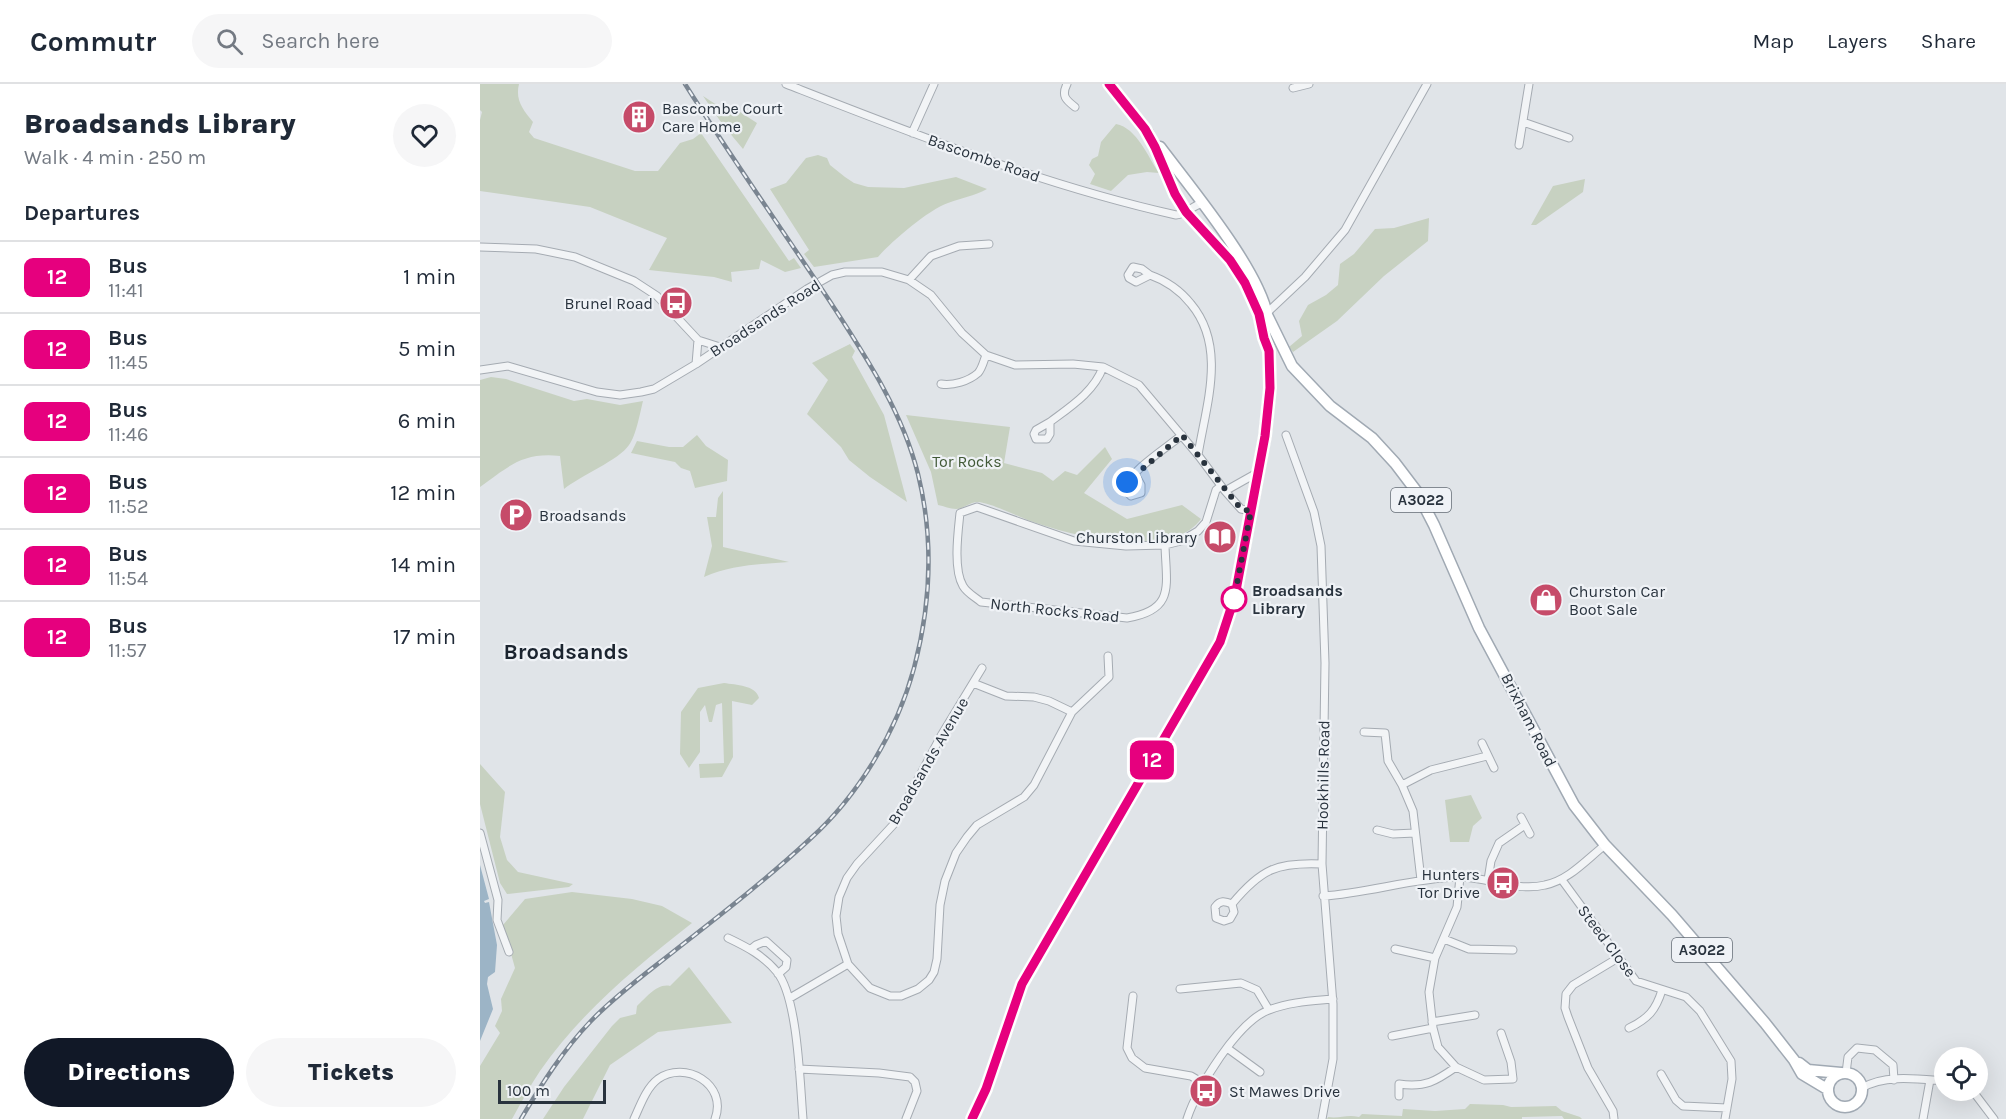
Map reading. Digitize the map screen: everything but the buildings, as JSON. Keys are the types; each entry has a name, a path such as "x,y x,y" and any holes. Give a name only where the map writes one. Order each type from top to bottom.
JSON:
{"main road":[{"name":"A3022","path":"1109,84 1203,203 1251,277 1264,313"},
{"name":"A3022","path":"1145,129 1175,194 1186,212 1230,260 1264,313"},
{"path":"972,1119 986,1089 1022,984 1220,642 1235,596 1269,406 1270,357 1264,313"},
{"name":"Brixham Road","path":"1264,313 1292,366 1330,406 1371,438 1417,492 1479,628 1523,706 1574,806 1605,845 1672,915 1794,1060 1802,1074 1827,1089 1830,1099 1838,1106"},
{"path":"1270,357 1292,366"},
{"name":"Brixham Road","path":"1794,1060 1808,1070 1844,1073 1855,1076 1864,1084"},
{"path":"1827,1089 1833,1077 1844,1073"},
{"path":"1847,1119 1861,1097 1864,1084"},
{"path":"1836,1119 1838,1106 1849,1107 1856,1104"}],"street":[{"name":"Bascombe Road","path":"786,84 912,133 1066,187 1176,215 1186,212"},
{"path":"912,133 934,84"},
{"path":"1067,84 1065,99 1075,107"},
{"path":"1293,88 1308,84"},
{"path":"1264,313 1305,277 1345,230 1427,84"},
{"path":"1519,145 1529,84"},
{"path":"1523,122 1569,138"},
{"path":"1186,212 1197,204 1203,203"},
{"path":"909,280 931,255 959,246 989,244"},
{"path":"480,248 536,249 575,258 634,281 657,296 698,340 720,347"},
{"name":"Broadsands Road","path":"480,369 508,366 597,392 620,395 654,389 832,275 845,272 882,272 909,280 931,295 962,333 986,355 1015,365 1073,364 1102,367 1139,385 1241,509 1251,511"},
{"path":"1150,275 1164,280 1186,298 1198,312 1211,342 1212,373 1198,455"},
{"path":"696,364 698,340"},
{"path":"941,384 950,386 969,379 980,371 986,355"},
{"path":"1050,422 1083,397 1099,378 1102,367"},
{"path":"1135,474 1182,435"},
{"name":"Hookhills Road","path":"1287,435 1314,512 1321,546 1325,663 1322,864 1333,999 1333,1059 1322,1119"},
{"path":"1223,488 1257,473"},
{"name":"North Rocks Road","path":"1165,545 1166,594 1156,607 1144,615 1126,618 981,602 962,585 957,544 960,513 977,507 1074,541 1126,546 1165,545 1181,541 1198,531 1206,522 1216,490 1223,488"},
{"name":"Broadsands Avenue","path":"982,668 942,734 894,824 857,864 842,888 836,916 841,948 848,964 870,988 890,996 910,993 929,980 938,959 940,905 945,881 956,854 977,825 1024,796 1034,785 1072,712 1109,677 1108,656"},
{"name":"Broadsands Avenue","path":"973,683 1006,696 1034,697 1049,701 1072,712"},
{"path":"1364,732 1393,733"},
{"path":"1385,734 1388,760 1413,812 1421,880"},
{"path":"1482,743 1494,768"},
{"path":"1402,785 1431,770 1487,756"},
{"path":"1521,817 1530,834"},
{"path":"1488,880 1491,861 1499,843 1525,825"},
{"path":"1377,830 1394,834 1415,833"},
{"path":"480,833 498,900 497,920 509,952"},
{"path":"1323,896 1350,894 1421,880 1460,877 1530,888 1562,880 1605,845"},
{"path":"1232,904 1256,878 1280,865 1322,864"},
{"path":"1460,877 1457,907 1435,958 1429,992 1432,1025 1438,1047 1456,1067 1484,1080 1514,1079 1501,1033"},
{"name":"Steed Close","path":"1562,880 1636,981 1686,997 1700,1011 1731,1061 1732,1079 1725,1119"},
{"path":"728,938 751,949 778,974 790,998 803,1119"},
{"path":"1444,939 1469,949 1504,952 1513,950"},
{"path":"751,949 766,941 787,960 786,967 778,974"},
{"path":"1395,949 1435,958"},
{"path":"1504,952 1504,962"},
{"path":"1614,1119 1613,1111 1588,1068 1568,1017 1565,1002 1568,990 1573,984 1618,958"},
{"path":"790,998 848,964"},
{"path":"1180,989 1241,983 1257,990 1269,1010"},
{"path":"1629,1028 1652,1013 1658,1005 1662,990"},
{"path":"1133,996 1127,1048 1132,1058 1145,1068 1191,1076 1203,1083"},
{"path":"1187,1119 1203,1083 1227,1048 1255,1017 1269,1010 1333,999"},
{"path":"1392,1036 1475,1016"},
{"path":"1227,1048 1260,1072"},
{"path":"1844,1073 1848,1057 1857,1048 1875,1050 1893,1065 1894,1080"},
{"path":"1399,1096 1399,1084 1414,1086 1436,1082 1456,1067"},
{"path":"799,1069 910,1077 915,1082 917,1091 906,1119"},
{"path":"634,1119 649,1088 657,1080 678,1071 690,1072 706,1082 713,1091 716,1101 715,1119"},
{"path":"1661,1074 1676,1100 1683,1106 1727,1108"},
{"path":"1864,1084 1894,1080 1934,1080"},
{"path":"1923,1119 1930,1080"},
{"path":"1980,1101 1994,1119"}],"green space":[{"path":"480,84 519,84 519,100 533,122 529,132 534,138 635,171 658,171 680,143 693,139 701,133 789,261 794,258 801,268 785,272 761,260 759,269 731,272 732,282 714,277 649,270 667,238 590,207 480,191 482,112 480,110"},
{"path":"703,96 726,111 740,112 757,123 743,149 723,125"},
{"path":"1116,124 1136,137 1159,173 1128,175 1111,191 1090,184 1095,174 1089,165 1092,159 1098,156 1101,142"},
{"path":"818,155 827,158 830,165 854,183 868,187 904,188 956,177 987,189 948,203 931,212 901,235 878,257 814,267 804,254 809,250 770,189 786,183 806,158"},
{"path":"1585,179 1583,192 1536,225 1531,225 1553,186"},
{"path":"1429,218 1428,241 1384,276 1337,321 1293,352 1289,347 1302,336 1299,321 1308,305 1338,285 1340,264 1354,254 1375,229 1394,228"},
{"path":"850,344 855,351 852,357 884,415 907,502 849,460 841,447 807,414 828,380 812,363"},
{"path":"491,377 506,379 574,401 587,399 620,405 643,401 634,436 624,451 564,489 560,456 547,455 517,462 480,487 480,380"},
{"name":"Tor Rocks","path":"906,415 1010,427 1004,463 1042,473 1053,481 1065,471 1077,475 1105,447 1112,459 1084,493 1127,519 1182,505 1201,519 1186,532 1167,539 1144,542 1119,541 1069,533 978,502 956,509 938,505 931,472"},
{"path":"697,435 706,446 728,460 727,481 695,488 690,471 681,468 675,462 631,453 637,441 669,447 683,447"},
{"path":"723,491 723,547 789,562 756,564 704,577 712,546 707,517 716,517 718,498"},
{"path":"724,683 750,688 759,698 752,705 732,701 733,757 722,777 700,778 699,764 724,763 722,703 716,705 712,722 709,722 705,705 700,712 700,752 689,768 680,754 681,712 698,688"},
{"path":"480,764 505,792 500,837 507,860 518,872 573,884 569,887 507,894 500,883 480,804"},
{"path":"1471,795 1482,818 1473,826 1469,842 1450,842 1445,800"},
{"path":"572,892 632,899 662,906 692,923 610,991 573,1029 540,1071 512,1119 480,1119 480,1066 500,1033 495,1026 502,1011 501,999 515,968 503,925 525,899"},
{"path":"689,967 732,1023 658,1032 610,1065 583,1119 543,1119 564,1087 612,1026 620,1018 636,1014 637,1006 648,995 656,989 670,986"},
{"path":"1470,1104 1511,1107 1556,1106 1582,1119 1564,1119 1562,1116 1522,1117 1522,1119 1327,1119 1328,1117 1359,1117 1362,1114 1402,1116 1403,1109 1435,1111 1465,1109"}],"water":[{"path":"480,865 489,899 484,901 489,902 497,945 495,972 488,977 487,984 493,1009 480,1041"}],"railway":[{"path":"521,1119 562,1056 601,1011 778,868 845,803 887,738 907,692 924,620 928,571 927,523 918,474 902,427 881,383 855,341 685,84"}],"bus line":[{"name":"12","path":"972,1119 986,1089 1022,984 1220,642 1235,596 1269,406 1269,351 1259,314 1245,283 1221,249 1186,212 1175,194 1145,129 1109,84"}],"place":[{"name":"Bascombe Court Care Home","path":"639,117"},
{"name":"Brunel Road","path":"676,303"},
{"name":"Broadsands","path":"516,515"},
{"name":"Churston Library","path":"1220,537"},
{"name":"Broadsands Library","path":"1234,599"},
{"name":"Churston Car Boot Sale","path":"1546,600"},
{"name":"Hunters Tor Drive","path":"1503,883"},
{"name":"St Mawes Drive","path":"1206,1091"}],"district":[{"name":"Broadsands","path":"566,652"}],"route":[{"path":"1127,482 1182,435 1241,509 1251,511 1234,599"}]}
